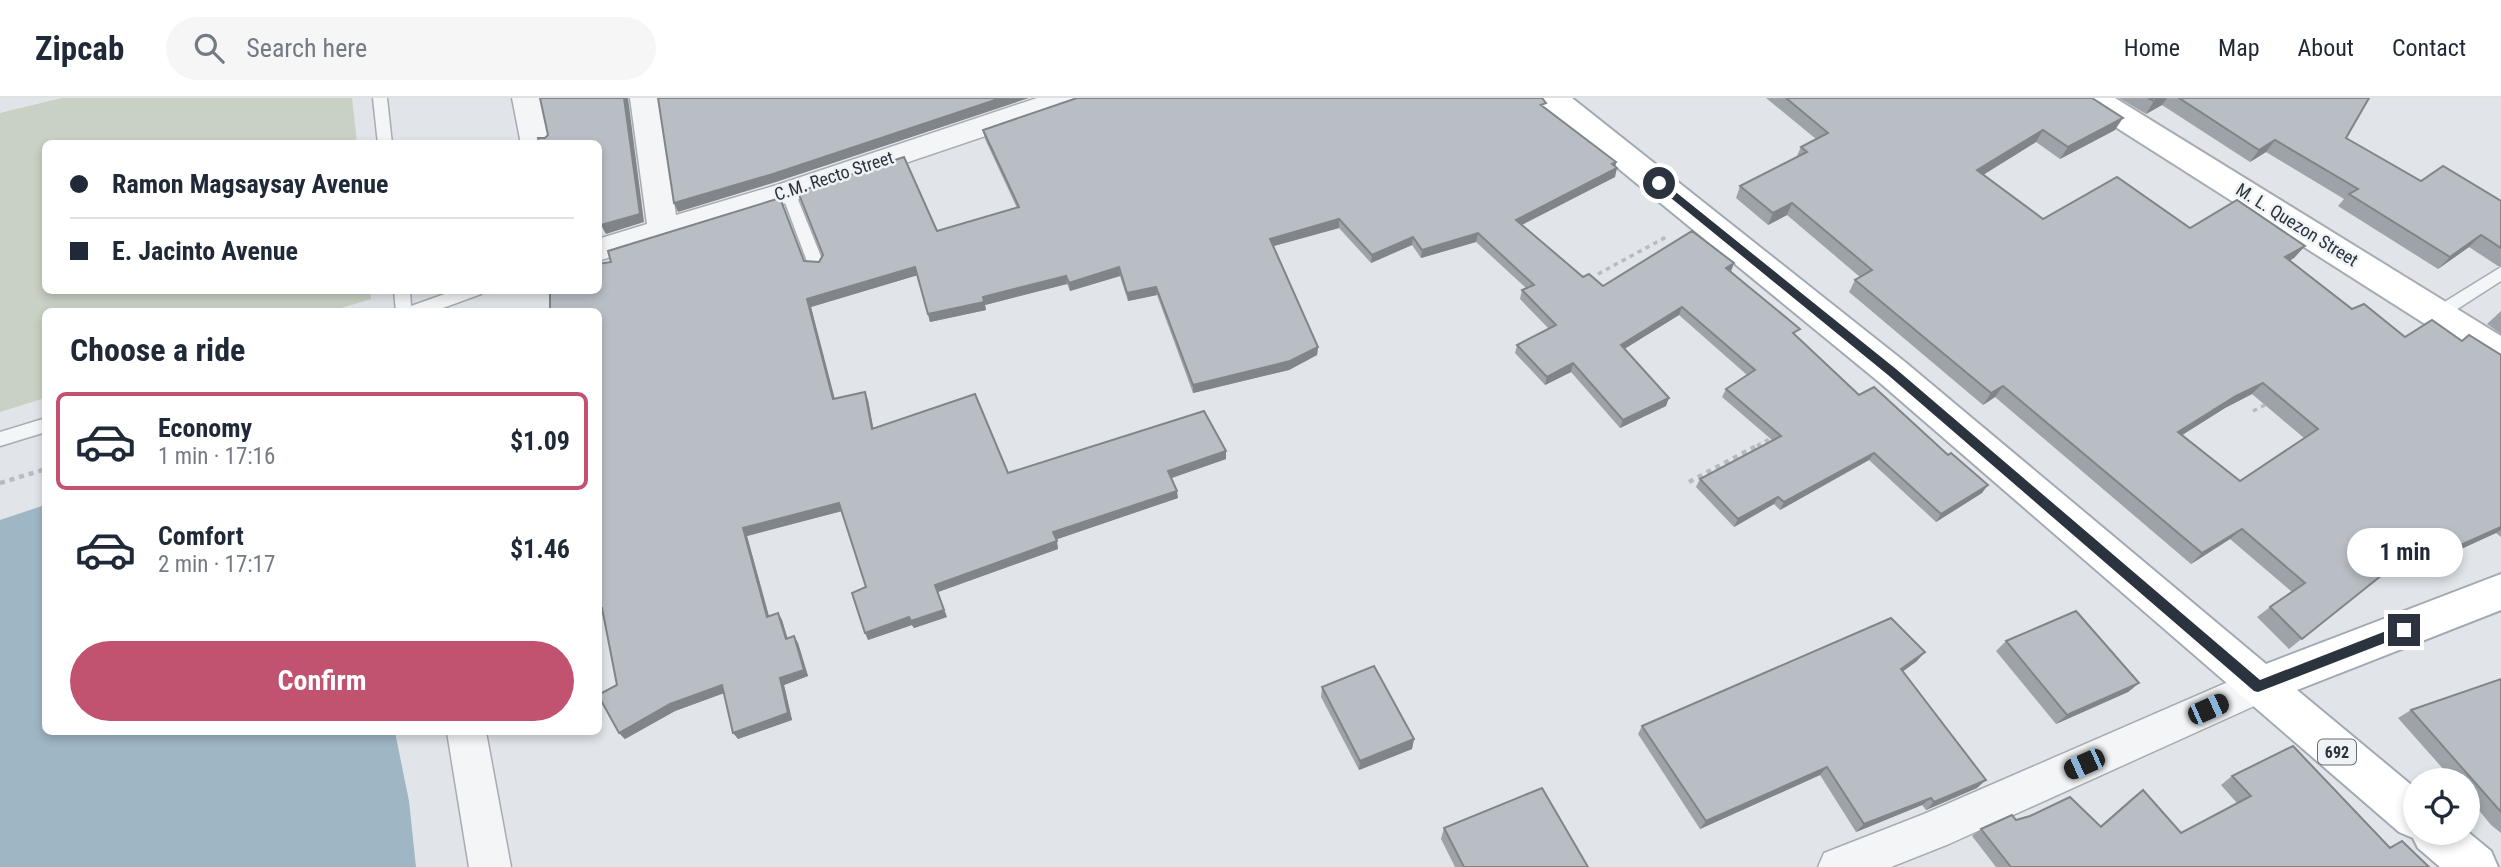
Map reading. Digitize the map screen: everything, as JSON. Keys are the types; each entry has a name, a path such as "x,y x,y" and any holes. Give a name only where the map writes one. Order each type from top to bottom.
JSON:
{"main road":[{"path":"1552,98 1892,372 2258,687 2501,592"},
{"name":"M. L. Quezon Street","path":"2092,98 2501,354"},
{"name":"692","path":"2258,687 2403,807"},
{"path":"2448,845 2475,867"}],"street":[{"path":"526,98 535,140"},
{"path":"644,98 643,112 663,230"},
{"name":"C.M. Recto Street","path":"602,249 788,192 1067,98"},
{"path":"1839,867 1934,830 2258,687"},
{"path":"468,735 490,867"}],"lane":[{"path":"380,98 385,140"},
{"path":"788,192 816,264"},
{"path":"2439,313 2501,272"},
{"path":"424,308 464,294"},
{"path":"0,439 42,426"}],"path":[{"path":"1598,274 1702,217"},
{"path":"2253,411 2276,399"},
{"path":"1689,482 1785,430"},
{"path":"0,483 42,470"}],"green space":[{"path":"62,98 352,98 357,140 42,140 42,294 370,294 371,299 341,308 42,308 42,399 0,412 0,113"}],"water":[{"path":"42,506 42,735 396,735 409,801 416,867 0,867 0,520"}],"building":[{"path":"540,98 624,98 640,214 602,225 602,140 538,140 548,135"},
{"path":"658,98 1001,98 773,174 674,203"},
{"path":"1077,98 1542,98 1546,103 1541,105 1616,162 1612,164 1617,168 1516,220 1583,277 1589,274 1603,286 1692,231 1734,263 1726,268 1800,329 1793,333 1859,395 1874,387 1948,455 1951,453 1988,485 1941,514 1874,453 1784,502 1778,497 1738,519 1700,479 1781,436 1726,389 1755,370 1682,307 1621,345 1669,398 1623,420 1573,363 1547,377 1517,345 1556,325 1522,290 1534,285 1478,233 1422,250 1413,237 1372,255 1339,219 1270,239 1318,347 1290,361 1193,385 1156,287 1127,293 1119,267 1069,283 1066,276 983,297 984,302 928,314 915,267 807,299 833,399 865,392 872,429 975,394 1008,473 1204,411 1226,451 1168,471 1177,491 1053,532 1057,541 935,585 944,610 911,621 909,617 865,633 852,593 866,587 839,503 743,528 767,617 778,613 786,639 794,636 804,670 780,678 788,713 733,733 722,685 670,704 619,733 602,702 602,693 617,685 602,608 602,308 550,308 550,294 602,294 602,263 611,262 608,251 780,198 804,261 819,262 823,255 798,192 904,157 937,231 1019,207 983,130"},
{"path":"1786,98 2092,98 2123,118 2068,147 2043,130 1977,170 2043,219 2117,177 2190,228 2237,200 2305,246 2285,257 2352,309 2364,304 2405,337 2432,320 2462,341 2469,335 2501,355 2501,527 2418,564 2407,555 2302,639 2270,607 2305,583 2242,529 2202,553 2003,386 1991,393 1855,280 1872,270 1792,203 1773,213 1740,186 1807,152 1801,147 1828,133","holes":["2263,383 2318,429 2240,481 2178,432 2236,396"]},
{"path":"2179,98 2369,98 2346,138 2421,181 2443,166 2501,201 2501,248 2481,235 2450,257 2349,194 2358,189 2275,140 2259,150"},
{"path":"2076,611 2139,683 2067,715 2006,641"},
{"path":"1891,618 1925,652 1901,669 1986,780 1934,802 1931,798 1864,824 1827,767 1706,821 1642,726"},
{"path":"1374,666 1414,739 1360,761 1322,687"},
{"path":"2501,679 2501,812 2480,788 2480,768 2462,768 2411,710"},
{"path":"2293,746 2390,848 2402,841 2403,845 2429,867 2011,867 1981,829 2012,815 2016,820 2030,816 2070,797 2101,827 2143,790 2181,833 2251,796 2232,776"},
{"path":"1542,788 1588,867 1464,867 1444,828"}],"route":[{"path":"1659,183 1892,372 2258,687 2404,630"}]}
